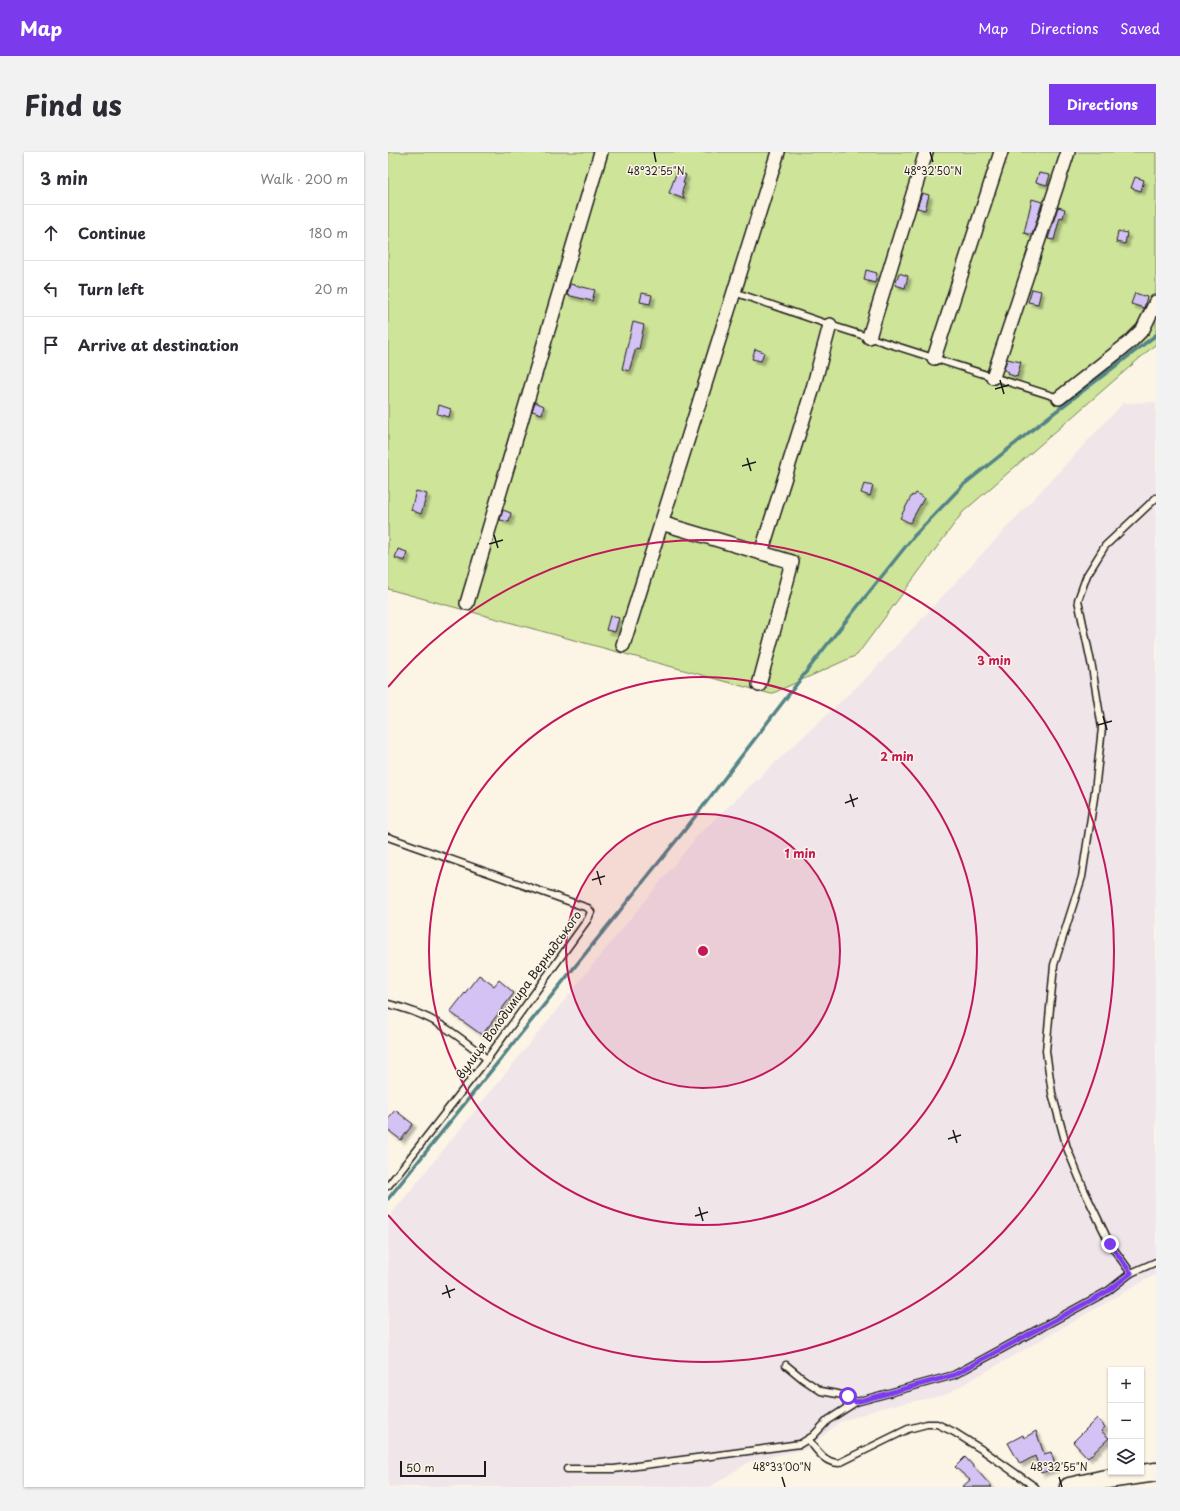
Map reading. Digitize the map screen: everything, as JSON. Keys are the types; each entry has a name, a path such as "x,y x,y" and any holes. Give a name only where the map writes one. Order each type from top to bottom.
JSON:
{"street":[{"path":"467,603 601,152"},
{"path":"623,645 778,152"},
{"path":"869,337 926,152"},
{"path":"934,358 1001,152"},
{"path":"993,377 1068,152"},
{"path":"1058,398 1130,342 1143,329 1156,302"},
{"path":"761,552 813,388 830,325"},
{"path":"661,523 792,562 759,685"},
{"path":"1069,1487 1101,1480 1156,1472"}],"lane":[{"path":"734,292 830,325 1058,398"},
{"path":"1131,1273 1110,1244 1085,1192 1067,1148 1052,1093 1046,1051 1054,965 1082,877 1095,791 1102,728 1092,667 1078,600 1086,575 1105,546 1156,498"},
{"name":"вулиця Володимира Вернадського","path":"388,837 588,908 591,912 588,919 488,1059 388,1186"},
{"path":"388,1004 416,1012 447,1028 488,1059"},
{"path":"567,1469 614,1469 800,1444 813,1436 828,1420 856,1402 954,1375 1108,1291 1131,1273 1156,1262"},
{"path":"786,1365 802,1379 821,1391 848,1396 856,1402"},
{"path":"808,1439 825,1460 832,1463 839,1463 908,1429 923,1424 937,1424 954,1432 984,1451 1035,1487"}],"shaded area":[{"path":"1156,402 1156,1274 945,1395 885,1407 840,1422 807,1449 751,1461 710,1487 388,1487 388,1218 699,834 869,675 1123,403"}],"green space":[{"path":"388,152 1156,152 1156,344 963,512 857,655 771,694 388,589"}],"building":[{"path":"677,171 686,175 683,183 685,184 682,191 684,199 669,193"},
{"path":"1039,173 1050,175 1047,185 1036,182"},
{"path":"1135,177 1144,180 1141,191 1131,188"},
{"path":"922,193 929,195 925,210 917,208"},
{"path":"1032,199 1042,203 1032,235 1024,233"},
{"path":"1058,207 1065,209 1063,218 1060,217 1054,240 1048,239"},
{"path":"1118,231 1127,233 1125,244 1116,242"},
{"path":"866,270 877,273 875,283 864,280"},
{"path":"899,273 908,276 905,288 895,285"},
{"path":"570,284 595,290 592,301 567,295"},
{"path":"1032,289 1041,291 1038,304 1028,302"},
{"path":"642,293 652,295 650,304 640,302"},
{"path":"1135,293 1147,297 1144,308 1131,304"},
{"path":"633,322 644,325 639,349 636,348 629,371 622,369"},
{"path":"755,349 764,352 761,361 752,359"},
{"path":"1007,359 1021,362 1017,377 1008,374 1009,372 1004,370"},
{"path":"535,402 544,406 542,414 532,411"},
{"path":"439,405 451,409 449,417 437,414"},
{"path":"864,484 873,486 870,496 861,493"},
{"path":"416,491 427,494 421,514 411,510"},
{"path":"916,493 924,498 910,523 900,518 912,495 914,496"},
{"path":"503,510 511,513 509,522 500,520"},
{"path":"398,549 407,552 405,561 395,558"},
{"path":"610,616 619,618 615,632 606,630"},
{"path":"479,975 494,986 499,980 514,993 482,1035 450,1012"},
{"path":"395,1110 413,1124 401,1140 388,1130 388,1119"},
{"path":"1097,1418 1105,1427 1101,1431 1108,1437 1108,1439 1088,1458 1073,1442"},
{"path":"1036,1431 1044,1454 1051,1452 1056,1468 1041,1473 1035,1456 1020,1464 1008,1443 1023,1435 1024,1438"},
{"path":"965,1457 992,1487 962,1487 970,1480 955,1467"}],"waterway":[{"path":"388,1199 684,831 826,646 914,536 962,486 1042,422 1156,335"}],"route":[{"path":"848,1396 856,1402 954,1375 1108,1291 1131,1273 1110,1244"}]}
